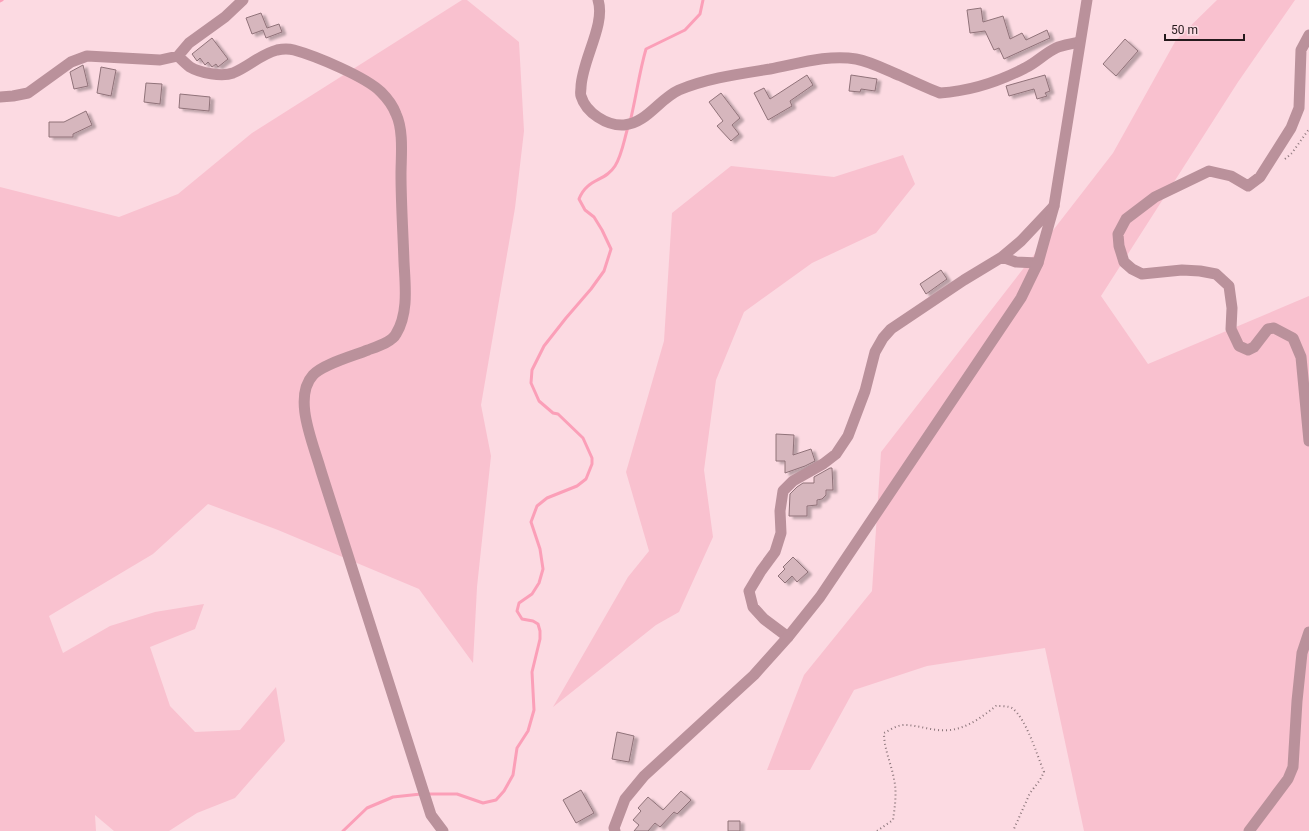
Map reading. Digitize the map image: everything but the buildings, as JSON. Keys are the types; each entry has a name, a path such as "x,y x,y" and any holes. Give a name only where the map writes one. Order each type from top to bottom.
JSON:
{"street":[{"path":"0,97 28,93 71,62 87,56 160,60 178,56 189,43 225,16 242,0"},
{"path":"598,0 600,19 581,80 581,96 588,109 602,120 623,125 637,121 648,115 666,98 677,91 699,82 718,78 828,59 855,59 874,64 940,93 967,90 1002,78 1026,67 1056,48 1079,42"},
{"path":"615,831 614,828 624,799 644,776 754,674 788,637 820,597 1021,298 1038,263 1054,206 1086,0"},
{"path":"1309,35 1300,50 1299,108 1291,128 1260,178 1248,186 1231,176 1209,170 1155,197 1139,208 1126,219 1118,234 1119,246 1124,262 1132,269 1142,274 1182,270 1216,274 1221,278 1229,286 1232,308 1232,329 1239,346 1248,350 1254,347 1268,329 1274,328 1293,338 1300,357 1309,441"},
{"path":"178,56 191,68 220,75 232,73 278,50 292,50 311,56 364,80 381,92 391,104 397,116 401,137 401,186 405,286 404,310 401,323 396,336 386,342 330,364 314,374 306,386 304,402 305,415 321,471 431,815 443,831"},
{"path":"788,637 764,620 753,607 749,591 775,552 781,533 780,511 782,491 793,481 823,464 836,454 848,436 865,391 875,352 883,338 891,329 964,280 1002,257 1021,241 1054,206"},
{"path":"1002,257 1016,262 1038,263"},
{"path":"1249,831 1288,778 1293,767 1297,701 1302,653 1309,632"}],"path":[{"path":"877,831 893,820 896,800 894,780 884,743 884,733 903,725 936,730 951,730 967,726 996,706 1010,707 1020,716 1044,772 1030,793 1013,831"}],"shaded area":[{"path":"462,0 467,0 519,42 524,131 515,208 481,405 491,456 477,587 473,663 419,589 278,530 208,504 153,554 49,616 63,653 110,626 155,612 204,604 195,629 150,647 170,706 195,732 240,730 276,687 285,741 235,798 197,813 169,831 114,831 95,815 96,831 0,831 0,187 119,217 178,194 252,133"},
{"path":"1217,0 1295,0 1238,82 1101,296 1148,364 1309,296 1309,831 1084,831 1045,648 927,666 854,690 810,770 767,770 804,675 872,591 881,452 1113,153 1176,40"},
{"path":"903,155 915,184 876,233 812,263 744,312 716,380 704,470 713,537 679,612 656,625 553,707 628,577 649,551 626,472 664,341 672,213 731,166 834,177"}],"waterway":[{"path":"630,122 646,49 685,30 700,14 703,0"},
{"path":"427,794 457,794 483,803 496,800 504,791 513,775 517,748 528,731 534,710 532,672 540,639 540,631 538,624 533,621 522,619 517,611 519,603 532,594 539,583 543,569 540,549 531,522 537,506 547,498 577,486 586,479 592,464 592,458 583,438 558,414 553,413 539,401 531,383 532,370 544,346 604,271 611,249 594,217 585,210 579,199 582,192 587,187 606,175 615,166 621,152 628,127"},
{"path":"343,831 367,808 393,797 421,794"}]}
